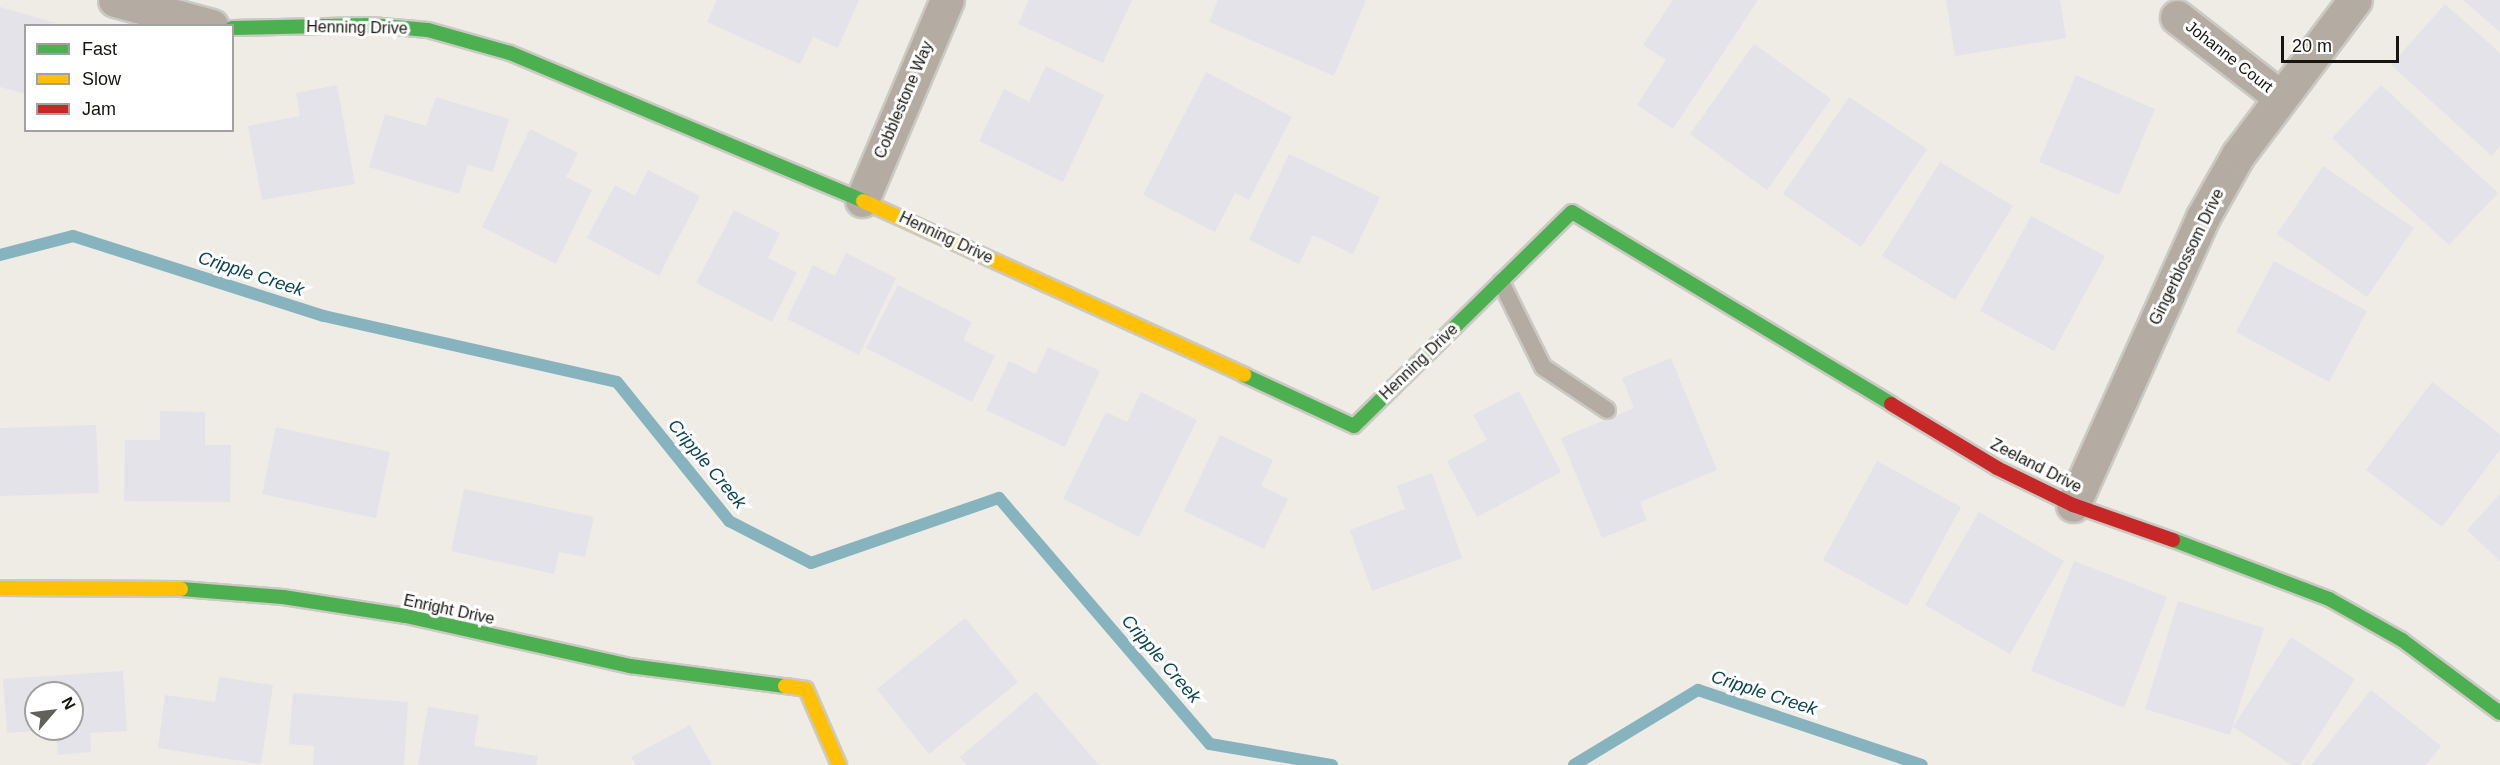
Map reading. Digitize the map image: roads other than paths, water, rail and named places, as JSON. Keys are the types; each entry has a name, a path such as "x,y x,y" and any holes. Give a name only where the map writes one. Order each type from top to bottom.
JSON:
{"street":[{"path":"115,0 205,24"},
{"name":"Cobblestone Way","path":"862,200 947,0"},
{"name":"Gingerblossom Drive","path":"2073,505 2203,217 2238,155 2355,0"},
{"name":"Johanne Court","path":"2177,17 2280,97"},
{"name":"Henning Drive","path":"234,28 370,25 428,30 484,44 862,200 1354,426 1572,212"},
{"name":"Zeeland Drive","path":"1572,212 1997,468 2073,505 2252,567 2329,599 2402,640 2500,713"},
{"name":"Enright Drive","path":"0,588 160,587 284,597 406,616 630,666 806,689 839,765"}],"lane":[{"path":"1501,282 1543,367 1607,410"}],"waterway":[{"name":"Cripple Creek","path":"0,255 73,236 324,316 617,382 729,521 811,563 999,498 1210,744 1332,765"},
{"name":"Cripple Creek","path":"1574,765 1698,690 1922,765"}]}
